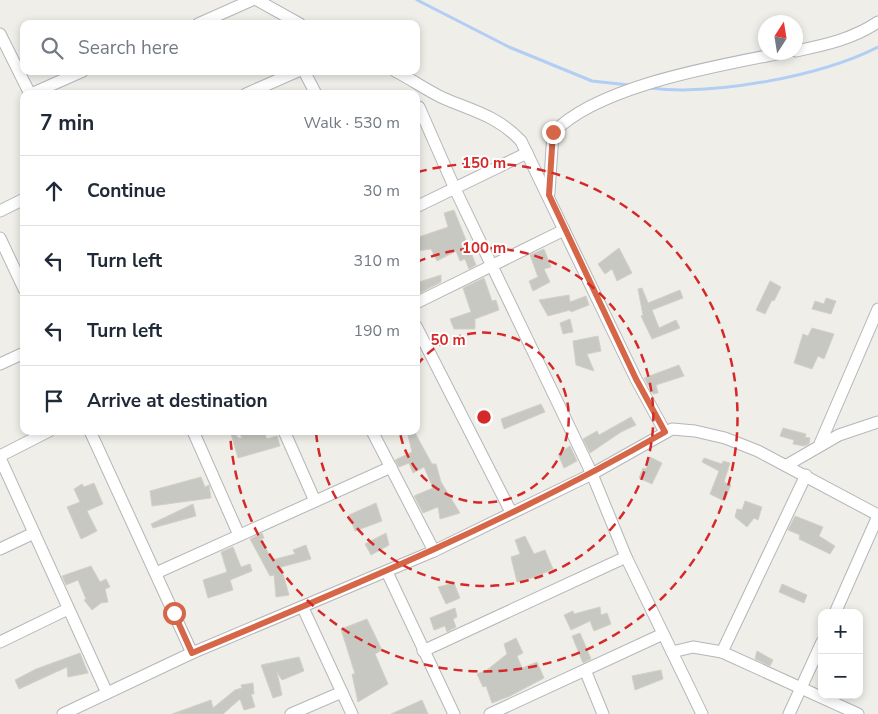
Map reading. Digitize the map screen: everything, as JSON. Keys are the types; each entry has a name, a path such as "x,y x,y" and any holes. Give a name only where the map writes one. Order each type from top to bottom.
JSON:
{"street":[{"path":"207,20 252,0"},
{"path":"257,0 293,20"},
{"path":"803,50 849,38 878,22"},
{"path":"0,34 20,73"},
{"path":"549,195 553,132 591,105 633,88 758,58"},
{"path":"21,75 29,90"},
{"path":"40,90 74,75"},
{"path":"255,90 289,75"},
{"path":"306,75 314,90"},
{"path":"401,75 441,97 490,116 508,127 521,141 549,195 636,379 665,432"},
{"path":"420,107 441,97"},
{"path":"420,112 592,474 626,557 702,714"},
{"path":"420,205 527,153"},
{"path":"0,211 20,201"},
{"path":"420,301 564,230"},
{"path":"0,238 5,263 20,283"},
{"path":"819,446 878,309"},
{"path":"420,334 511,512"},
{"path":"0,364 20,355"},
{"path":"787,465 839,435 878,422"},
{"path":"63,714 192,653 387,572 592,474 665,432 679,428 725,438 787,465 878,515 837,609"},
{"path":"41,435 0,457 107,693"},
{"path":"92,435 192,653"},
{"path":"194,435 239,535"},
{"path":"286,435 315,501"},
{"path":"374,435 434,550"},
{"path":"156,573 391,467"},
{"path":"722,652 806,475"},
{"path":"0,549 34,533"},
{"path":"423,650 626,557"},
{"path":"387,572 454,714"},
{"path":"302,608 352,714"},
{"path":"0,642 68,609"},
{"path":"490,714 663,634"},
{"path":"672,652 693,647 722,652 858,714"},
{"path":"789,714 818,651"},
{"path":"585,670 603,714"},
{"path":"291,714 342,692"}],"building":[{"path":"454,210 476,265 469,269 465,259 460,261 456,251 437,261 431,249 420,250 420,237 448,227 444,213"},
{"path":"619,248 632,273 617,281 612,269 605,274 598,264"},
{"path":"544,249 551,267 544,269 550,282 533,291 529,281 538,277 530,255"},
{"path":"441,275 441,282 420,293 420,282"},
{"path":"484,278 492,301 496,300 499,310 475,319 475,329 454,329 450,319 471,312 463,288"},
{"path":"770,281 781,287 765,314 756,310"},
{"path":"642,288 648,303 680,290 683,298 652,310 659,328 676,320 680,328 652,339 641,316 643,315 638,289"},
{"path":"569,295 570,302 586,296 589,305 571,312 570,310 548,316 539,300"},
{"path":"826,298 836,301 831,314 812,309 815,301 824,304"},
{"path":"570,319 573,332 563,334 560,323"},
{"path":"812,328 834,334 824,359 818,356 812,369 794,363 803,334 808,336"},
{"path":"598,336 601,351 587,354 594,371 576,365 573,341"},
{"path":"679,365 684,376 656,385 658,393 653,394 644,378"},
{"path":"541,404 545,412 504,429 501,419"},
{"path":"631,417 636,425 621,432 590,453 583,439 597,431 599,435"},
{"path":"783,428 806,434 805,437 810,438 809,444 804,446 793,444 794,440 780,436"},
{"path":"231,435 242,438 240,435 265,435 267,439 277,436 280,446 238,458"},
{"path":"408,435 416,435 432,464 436,464 441,482 460,513 440,519 438,507 423,513 414,496 433,488 424,467 413,473 409,463 399,467 395,460 412,452"},
{"path":"570,446 577,461 564,468 558,454"},
{"path":"650,457 662,463 652,484 639,478 643,468 646,469"},
{"path":"704,458 722,464 723,461 730,463 724,482 731,485 724,501 710,494 719,471 702,462"},
{"path":"201,477 205,487 209,485 211,498 152,506 150,491"},
{"path":"94,483 103,504 87,511 97,531 81,539 67,507 80,502 74,489 82,484 84,487"},
{"path":"745,501 762,507 758,520 754,518 747,527 735,517 737,509 742,510"},
{"path":"376,503 382,521 355,531 349,515"},
{"path":"193,504 196,516 153,528 151,524"},
{"path":"795,516 823,527 819,536 835,546 830,554 799,539 800,535 788,530"},
{"path":"262,533 264,538 261,539 272,560 295,554 293,550 306,545 311,559 281,567 289,595 276,597 274,575 270,576 250,539"},
{"path":"386,533 389,545 371,555 365,544"},
{"path":"525,536 534,554 545,550 553,569 517,582 511,557 520,554 515,540"},
{"path":"233,547 241,567 250,564 252,571 230,580 233,590 208,598 203,580 227,572 221,552"},
{"path":"91,566 100,582 106,579 110,587 105,589 108,602 101,603 92,610 84,600 86,599 78,580 66,585 62,576"},
{"path":"454,583 460,598 446,604 438,587"},
{"path":"782,584 807,595 804,603 779,592"},
{"path":"600,607 601,615 607,613 611,624 594,631 590,621 571,630 564,615 573,611 574,614"},
{"path":"455,608 457,617 453,619 456,627 447,632 445,626 434,630 430,618"},
{"path":"367,619 382,650 375,654 388,684 358,702 352,674 355,674 341,629"},
{"path":"580,633 591,659 583,663 572,636"},
{"path":"516,638 523,653 517,656 522,668 537,662 544,678 492,703 486,686 483,687 477,674 487,670 507,654 504,644"},
{"path":"757,651 773,660 770,666 755,659"},
{"path":"80,653 88,673 68,677 67,667 19,689 15,680 36,669"},
{"path":"299,657 304,671 282,680 277,672 282,695 273,698 261,665"},
{"path":"661,670 663,679 635,690 632,676"},
{"path":"253,683 254,694 251,694 255,707 244,710 240,699 223,714 172,714 211,700 213,708 235,690 242,688 241,685"},
{"path":"422,700 428,714 391,714"}],"waterway":[{"path":"417,0 509,47 592,81 629,85"},
{"path":"650,88 676,90 705,89 767,81 827,67 878,47"}],"route":[{"path":"174,613 192,653 387,572 592,474 665,432 636,379 549,195 553,132"}]}
